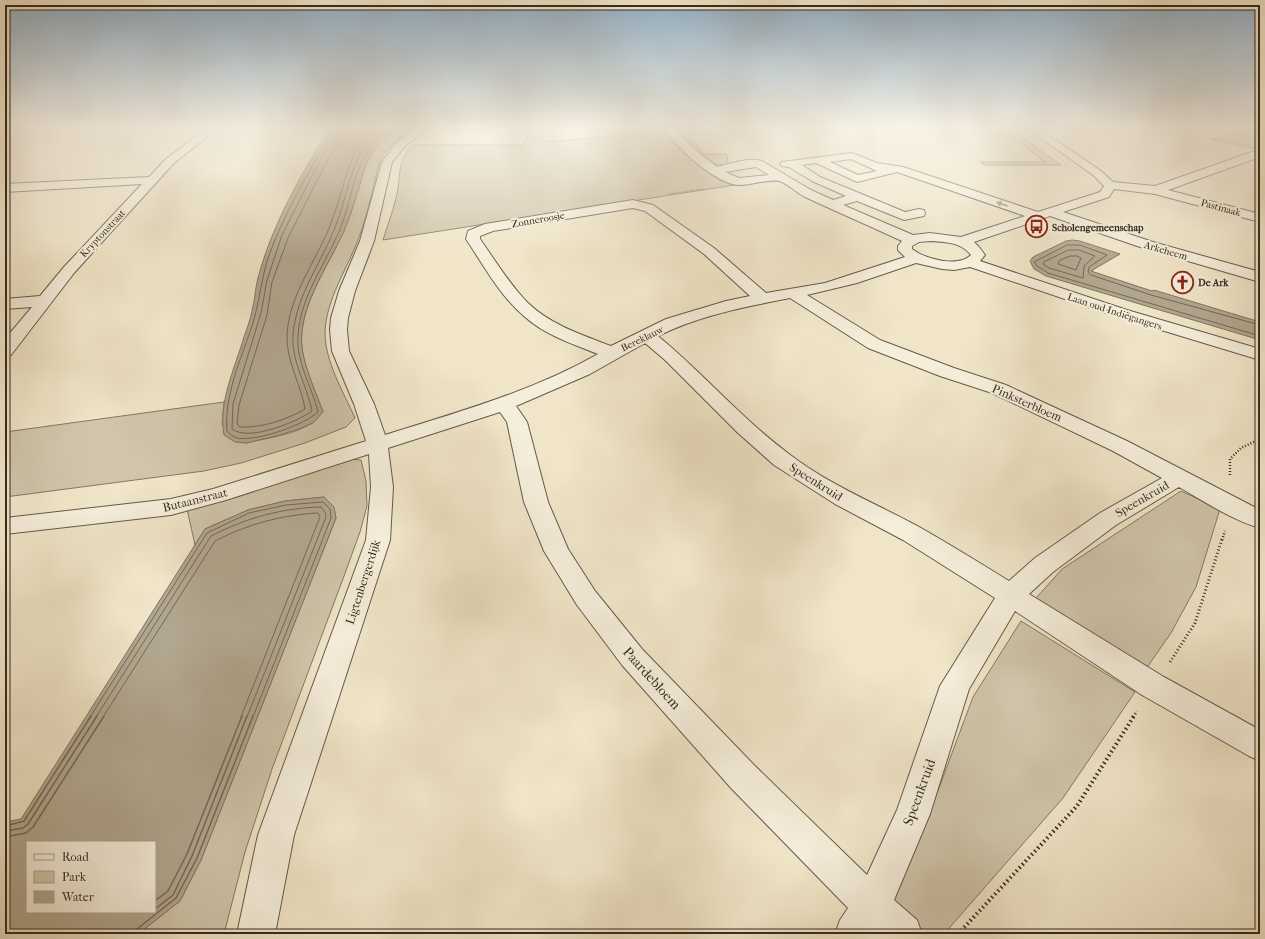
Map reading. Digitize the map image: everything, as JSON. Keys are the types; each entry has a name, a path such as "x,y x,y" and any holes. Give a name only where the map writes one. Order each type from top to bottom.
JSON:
{"street":[{"name":"Kryptonstraat","path":"5,351 69,270 160,172"},
{"name":"Ligtenbergerdijk","path":"256,934 276,835 378,540 383,502 383,479 379,445 364,403 346,365 339,343 338,328 346,295 367,240 384,172"},
{"path":"716,172 732,181 745,182 780,177"},
{"path":"772,172 831,204 912,240"},
{"path":"804,172 816,179 904,216 919,212"},
{"path":"842,172 857,179 889,172"},
{"path":"908,172 1044,214"},
{"path":"961,242 1105,194 1110,185 1097,172"},
{"path":"1156,190 1206,172"},
{"path":"5,188 152,180"},
{"name":"Pastinaak","path":"1110,185 1156,190 1260,218"},
{"path":"831,204 858,197"},
{"name":"Zonneroosje","path":"612,353 571,337 543,321 522,306 473,239 473,234 479,230 490,227 633,204 641,205 649,208 709,251 762,298"},
{"name":"Arkeheem","path":"1044,214 1260,277"},
{"path":"930,237 961,242 976,251 978,255 976,260 971,263 961,265 944,265 926,262 915,258 905,250 907,242 930,237"},
{"name":"Bereklauw","path":"379,445 505,404 547,387 583,370 646,335 705,312 762,298 826,287 852,280 915,258"},
{"name":"Laan oud-Indiëgangers","path":"971,263 1121,313 1260,355"},
{"name":"Pinksterbloem","path":"793,293 874,344 947,372 999,389 1120,446 1260,520"},
{"path":"5,304 43,301"},
{"name":"Speenkruid","path":"646,335 671,356 744,428 782,460 842,499 912,534 1011,595 1153,686 1260,746"},
{"name":"Paardebloem","path":"505,404 517,422 536,502 556,550 586,598 632,657 743,777 863,920 903,934"},
{"name":"Butaanstraat","path":"5,526 171,507 218,495 379,445"},
{"name":"Speenkruid","path":"863,920 913,814 955,686 1011,595 1044,565 1108,519 1179,478"}],"path":[{"path":"633,204 647,198 725,186 732,181"},
{"path":"958,934 1078,806 1153,686 1158,682 1195,623 1233,507 1229,470 1230,459 1241,448 1260,439"}],"green space":[{"path":"364,172 377,172 362,230 333,296 326,320 326,343 331,365 355,418 346,427 305,443 241,463 204,471 5,497 5,432 224,402 222,425 246,443 289,433 305,427 313,422 323,412 309,376 303,354 303,322 314,290 344,231"},
{"path":"400,172 711,172 724,181 732,184 741,184 383,240 398,190"},
{"path":"348,459 361,460 366,481 367,506 360,532 272,769 245,852 224,934 138,934 180,901 201,860 336,518 324,497 285,501 248,510 205,529 195,545 187,509"},
{"path":"1181,491 1220,509 1196,587 1171,633 1143,673 1029,606 1062,569"},
{"path":"1021,621 1135,692 1063,798 944,934 914,934 888,910 921,836 973,697"}],"water":[{"path":"303,172 364,172 344,231 314,290 303,322 303,354 309,376 323,412 313,423 299,429 246,443 235,442 224,435 223,410 228,385 250,318 257,282 264,258 279,219"},
{"path":"1066,241 1080,241 1120,254 1091,271 1152,291 1154,290 1260,322 1260,340 1046,276 1034,269 1030,261 1033,257"},
{"path":"324,497 334,507 336,518 201,860 180,901 138,934 5,934 5,822 21,819 205,529 248,510 285,501"}],"place":[{"name":"Scholengemeenschap","path":"1037,227"},
{"name":"De Ark","path":"1182,282"}]}
